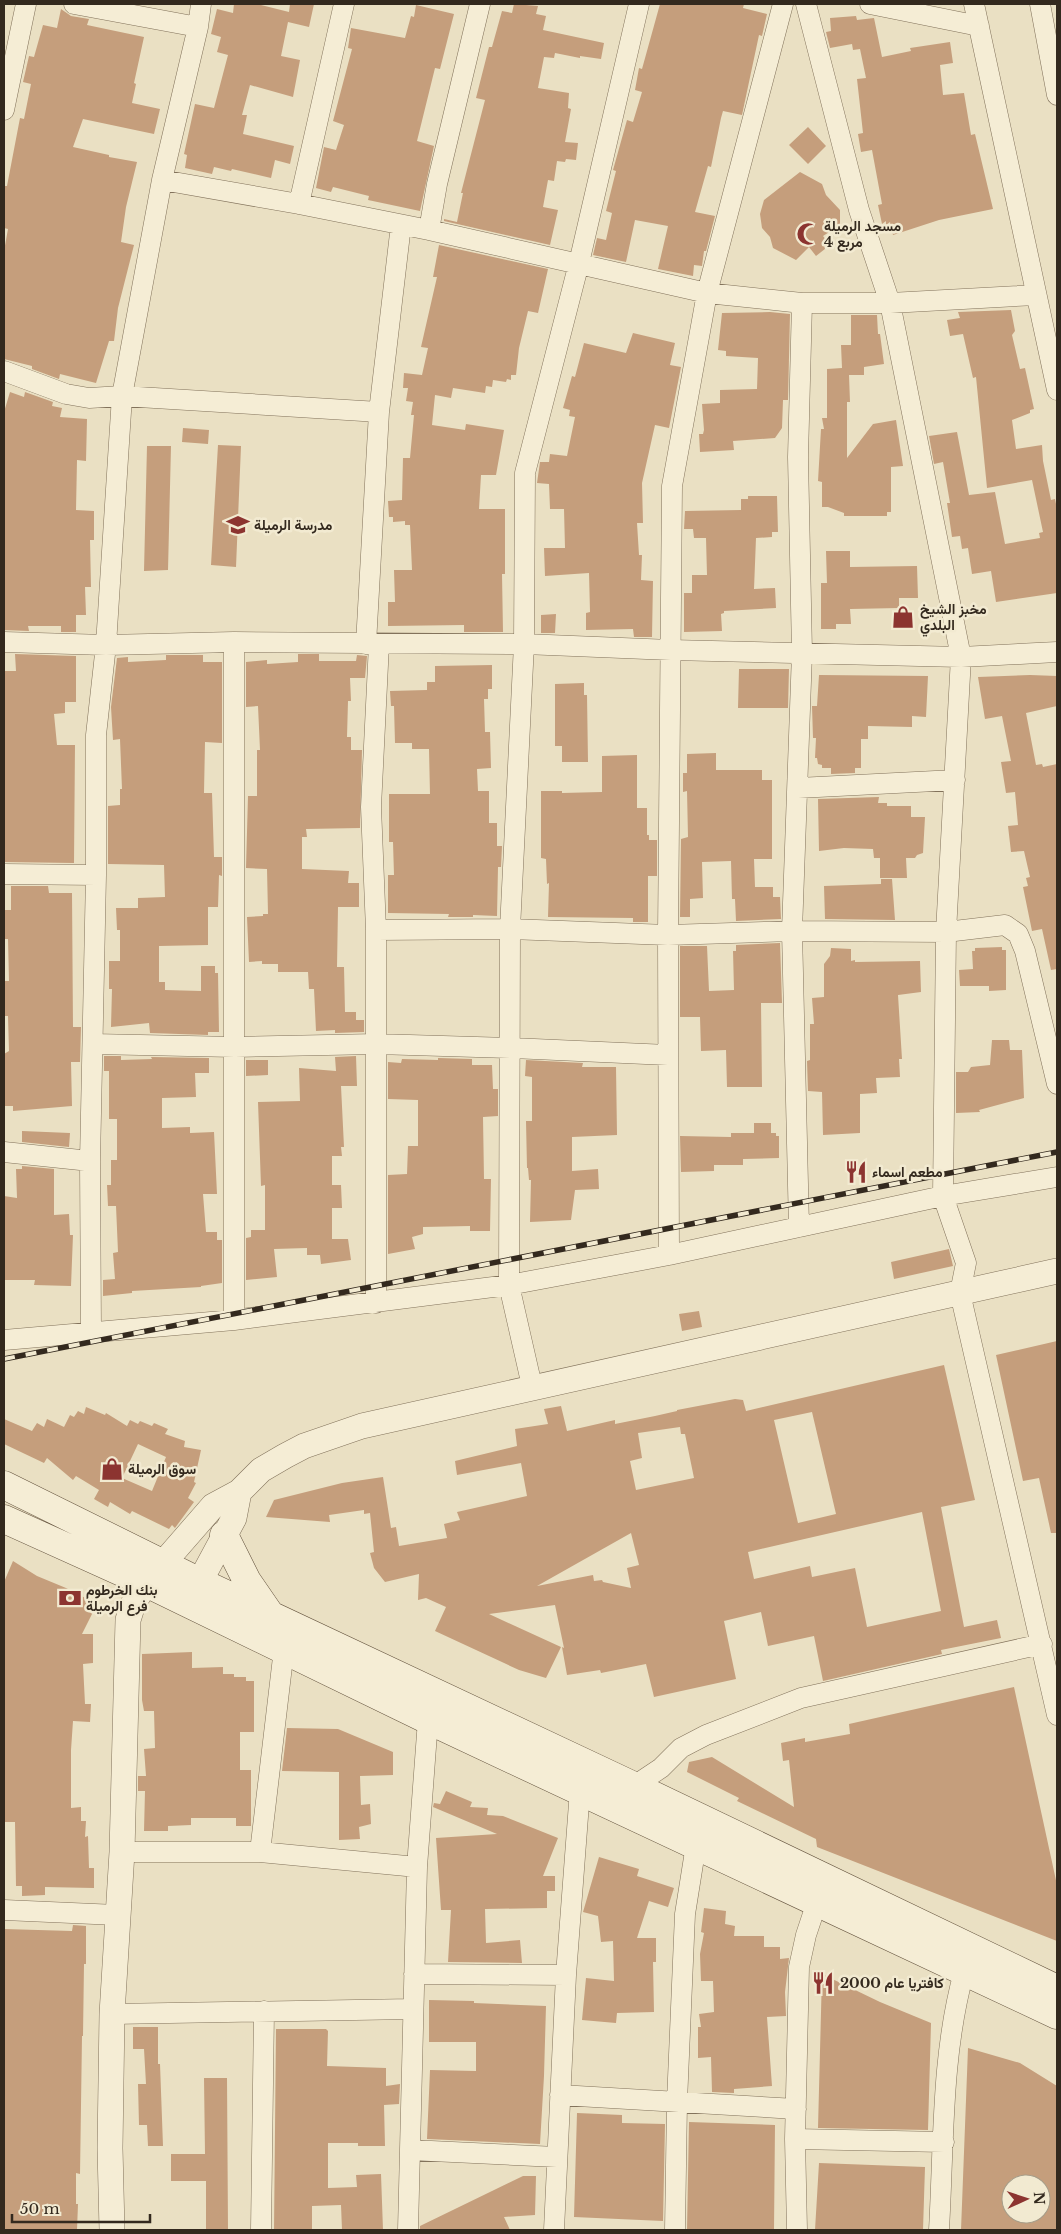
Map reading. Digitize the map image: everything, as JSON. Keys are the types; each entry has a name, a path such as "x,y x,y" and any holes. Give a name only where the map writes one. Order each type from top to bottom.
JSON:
{"main road":[{"path":"4,1485 154,1573 194,1593 284,1649 428,1720 1057,2015"},
{"path":"4,1519 154,1573"},
{"path":"224,1535 247,1581 270,1614"},
{"path":"194,1593 270,1614 1057,1989"}],"street":[{"path":"4,110 26,4"},
{"path":"74,4 198,27"},
{"path":"91,1332 90,1161 96,875 96,735 106,645 122,396 162,180 198,27 201,4"},
{"path":"299,204 344,4"},
{"path":"429,230 437,184 480,4"},
{"path":"532,1386 509,1286 512,1048 510,929 524,644 525,473 579,263 639,4"},
{"path":"669,1255 668,935 672,486 706,293 783,4"},
{"path":"806,4 859,210 890,303 961,657 956,780 946,932 943,1196 966,1263 960,1293 1057,1715"},
{"path":"870,4 978,26"},
{"path":"974,4 1057,390"},
{"path":"1040,4 1057,95"},
{"path":"162,180 299,204 429,230 706,293 802,304 890,303 1036,295"},
{"path":"376,1303 376,930 371,797 373,644 379,412 401,225"},
{"path":"799,1227 792,931 802,653 798,452 802,304"},
{"path":"4,371 66,394 89,398 122,396 379,412"},
{"path":"4,642 106,645 234,642 524,644 671,650 961,657 1057,652"},
{"path":"234,642 234,1320"},
{"path":"798,788 956,780"},
{"path":"4,874 96,875"},
{"path":"376,930 510,929 668,935 792,931 946,932 1005,925 1018,934 1026,951 1057,1084"},
{"path":"93,1044 235,1047 376,1044 668,1055"},
{"path":"4,1152 90,1161"},
{"path":"4,1340 234,1320 509,1286 669,1255 943,1196 1057,1177"},
{"path":"112,2230 110,2148 112,2014 122,1852 128,1620 133,1604 154,1573 214,1506 239,1492 262,1470 304,1446 362,1426 532,1386 1057,1271"},
{"path":"194,1593 234,1518 239,1492"},
{"path":"634,1786 661,1768 681,1748 706,1735 801,1698 1042,1644"},
{"path":"260,1852 284,1649"},
{"path":"408,2230 417,1867 428,1720"},
{"path":"554,2230 566,1975 580,1790"},
{"path":"675,2230 677,2102 685,1914 696,1845"},
{"path":"122,1852 260,1852 417,1867"},
{"path":"797,2230 795,2139 800,1966 806,1935 817,1902"},
{"path":"4,1910 117,1915"},
{"path":"939,2230 949,2040 954,2006 964,1972"},
{"path":"414,1974 566,1975"},
{"path":"112,2014 412,2009"},
{"path":"261,2230 264,2011"},
{"path":"560,2095 796,2109"},
{"path":"795,2139 944,2142"},
{"path":"410,2150 557,2156"}],"building":[{"path":"234,4 257,4 289,12 290,4 314,4 309,27 288,22 281,56 300,60 293,97 250,85 242,115 247,115 243,134 294,146 290,164 275,160 271,178 232,169 231,171 214,167 212,174 185,168 187,155 184,154 195,104 214,108 228,55 217,52 221,37 211,34 217,9 233,13"},
{"path":"514,4 538,6 536,14 546,16 543,30 604,43 601,59 580,56 580,58 555,53 554,58 544,57 538,88 569,93 568,108 571,109 565,142 578,143 576,160 566,159 565,162 557,161 554,181 548,180 543,207 558,210 550,245 444,221 444,219 457,222 463,193 461,193 485,100 476,98 489,47 492,47 502,11 512,13"},
{"path":"660,4 744,4 743,8 767,14 762,36 759,35 742,115 723,111 721,118 711,167 708,166 695,212 715,216 706,251 704,251 702,266 694,265 693,276 658,269 668,226 635,220 626,262 593,255 597,238 606,240 612,213 606,211 616,171 613,170 627,120 633,122 642,92 635,90 639,68 642,69"},
{"path":"416,5 454,14 440,69 435,68 417,141 434,146 420,211 368,200 369,196 333,187 331,192 316,188 324,147 336,150 344,125 333,121 352,49 348,48 351,28 405,38 411,16 414,17"},
{"path":"61,9 71,16 89,19 87,25 144,37 134,83 136,84 132,103 160,109 154,134 83,119 73,147 109,155 109,157 137,162 126,207 121,242 134,245 118,308 114,341 109,341 96,383 60,374 59,379 32,369 32,366 4,359 4,251 8,229 4,228 4,186 7,186 20,118 24,119 31,84 23,82 29,56 34,57 43,25 57,28"},
{"path":"856,16 857,20 874,18 882,57 911,51 910,48 950,42 953,63 940,65 943,95 964,93 971,135 975,134 993,209 939,220 893,235 890,222 886,225 886,221 882,224 878,205 882,204 872,150 861,152 858,134 863,133 857,79 866,78 860,49 853,50 852,44 830,48 826,32 831,31 830,18"},
{"path":"808,127 826,146 808,164 789,145"},
{"path":"800,172 822,184 826,195 840,210 840,225 823,236 830,245 816,256 809,247 796,260 773,248 770,237 762,228 760,214 764,200"},
{"path":"439,245 548,269 538,313 528,311 519,348 516,375 511,375 511,380 507,379 506,382 493,380 492,387 486,386 485,393 453,388 451,398 435,395 432,425 465,430 466,424 504,430 496,475 481,475 479,509 505,509 505,574 502,574 503,632 464,632 464,625 388,626 388,602 395,602 394,570 412,570 410,525 405,525 405,521 393,522 393,517 389,517 388,501 402,500 403,458 410,458 414,415 411,415 413,402 406,401 408,388 403,388 404,373 422,375 428,348 421,347 437,277 433,277"},
{"path":"1011,310 1015,331 1012,335 1020,369 1025,368 1034,409 1030,410 1030,413 1012,420 1016,449 1042,445 1043,461 1051,500 1055,499 1057,509 1057,593 996,602 991,571 972,574 968,548 962,549 960,536 952,537 947,503 950,503 943,462 934,464 929,436 957,432 969,495 995,492 1005,544 1040,538 1039,533 1043,532 1032,480 987,488 976,377 973,378 963,334 950,336 947,320 960,318 958,312"},
{"path":"770,312 790,314 788,400 783,400 782,428 775,438 733,441 734,450 700,452 699,434 703,434 704,430 702,404 720,403 720,390 757,389 758,358 726,356 726,351 718,350 722,313"},
{"path":"851,315 877,315 878,334 880,334 884,364 864,367 864,375 849,375 850,402 847,402 847,458 873,424 896,420 903,466 891,467 891,512 887,512 887,516 844,516 844,513 828,507 822,507 822,482 818,481 821,429 824,429 822,418 827,418 827,369 842,368 841,345 851,345"},
{"path":"633,333 675,343 670,365 681,367 669,428 655,425 642,483 643,523 637,523 639,555 642,555 641,580 653,581 652,637 634,637 633,629 586,630 586,613 590,612 589,573 545,576 544,548 565,548 564,509 550,509 549,484 537,483 540,462 549,462 550,454 567,456 575,417 569,416 570,410 563,408 572,376 575,377 584,343 626,353"},
{"path":"10,392 24,397 25,392 53,402 52,406 62,408 60,417 87,419 86,461 77,460 76,510 94,511 94,540 90,540 91,587 85,587 86,615 76,615 76,632 61,632 61,626 28,626 29,631 4,630 4,412"},
{"path":"183,428 209,430 208,444 182,442"},
{"path":"218,445 241,446 236,567 211,565"},
{"path":"147,446 171,446 168,570 144,571"},
{"path":"748,496 777,496 778,532 772,532 772,537 756,538 754,589 775,588 776,608 724,611 721,614 722,631 684,632 684,593 692,593 692,575 707,575 706,538 694,538 693,529 684,529 685,511 741,510 741,499 748,499"},
{"path":"826,551 850,551 850,567 917,566 918,598 899,598 899,608 850,609 851,624 836,624 836,629 821,629 821,583 827,583"},
{"path":"556,614 555,633 541,633 541,615"},
{"path":"15,654 76,656 76,702 65,702 65,713 54,714 57,745 75,745 74,863 4,862 4,671 16,671"},
{"path":"298,654 319,654 319,661 356,661 357,655 367,656 365,678 350,678 351,701 348,701 347,737 351,737 351,750 362,750 360,828 306,829 307,837 302,837 302,869 349,871 348,883 359,883 359,907 338,907 337,967 344,967 345,1012 356,1012 356,1020 364,1020 364,1032 335,1033 335,1030 316,1031 314,989 309,989 308,972 278,972 278,964 262,964 262,961 249,962 247,917 268,914 267,869 246,868 248,796 257,796 257,750 260,750 258,706 246,707 246,662 267,660 267,664 298,662"},
{"path":"166,655 203,655 203,662 222,662 222,743 205,742 204,793 212,793 214,857 222,857 222,876 219,875 218,907 208,907 208,945 159,946 159,982 165,982 165,990 201,991 201,966 215,966 215,973 218,973 219,1032 208,1032 208,1035 150,1033 149,1023 111,1027 112,989 109,989 109,961 120,961 120,930 117,930 116,908 138,908 138,898 165,897 164,865 108,864 108,806 120,805 120,789 122,789 120,739 113,740 111,707 117,658 128,657 128,662 166,660"},
{"path":"492,665 492,689 488,689 488,699 484,699 485,732 490,732 491,768 477,769 478,791 489,791 489,823 497,823 497,846 502,846 501,867 498,867 497,916 448,917 449,914 388,913 388,875 394,875 393,842 389,842 389,794 430,794 429,749 412,749 412,743 395,743 394,706 391,706 390,691 427,690 427,682 435,682 435,666"},
{"path":"739,669 789,669 788,708 738,708"},
{"path":"819,675 928,676 926,717 912,716 912,727 868,726 868,739 861,739 861,768 855,768 855,773 831,774 831,768 822,768 822,765 818,764 817,758 815,758 816,738 813,738 812,706 817,706"},
{"path":"1057,676 1057,706 1026,713 1036,765 1042,764 1043,767 1057,764 1057,969 1051,970 1042,929 1032,931 1023,887 1028,886 1026,878 1030,877 1024,851 1011,852 1008,826 1018,825 1015,792 1006,793 1001,762 1011,761 1002,716 985,719 978,677"},
{"path":"584,683 584,695 587,695 588,762 562,762 562,746 555,746 555,684"},
{"path":"716,753 716,770 762,770 762,780 772,780 772,859 754,859 755,887 773,887 773,897 780,897 781,919 736,921 735,899 732,899 731,861 702,862 703,898 690,899 690,917 680,917 681,839 688,837 687,791 683,792 683,773 687,773 687,754"},
{"path":"637,755 637,808 647,808 647,835 649,835 649,840 657,840 657,876 648,876 648,922 633,922 633,918 548,917 549,883 547,884 546,859 541,858 541,791 562,791 562,793 602,792 602,756"},
{"path":"879,797 878,803 887,803 887,806 911,806 911,817 925,817 923,853 915,858 906,858 907,878 880,878 880,858 874,858 873,849 844,848 819,851 818,799"},
{"path":"881,879 892,879 895,920 825,919 824,886 881,884"},
{"path":"11,886 48,886 49,893 72,893 73,1027 81,1027 80,1062 71,1062 72,1106 13,1111 13,1106 4,1106 4,1054 9,1051 8,1016 4,1016 4,981 9,981 8,939 4,939 4,910 11,910"},
{"path":"780,943 782,1003 761,1003 762,1087 727,1087 726,1050 701,1051 700,1017 680,1017 680,946 707,946 709,991 734,990 733,951 736,951 736,945"},
{"path":"1002,947 1002,950 1006,950 1006,990 989,991 989,986 960,986 959,970 973,969 972,951 975,951 975,948"},
{"path":"831,948 851,949 851,961 855,960 855,962 920,961 921,992 898,995 902,1059 899,1059 900,1077 876,1078 877,1093 860,1094 860,1133 823,1135 822,1092 808,1091 807,1061 810,1060 810,1024 814,1024 812,998 824,997 824,964 830,956"},
{"path":"992,1040 1009,1040 1010,1050 1022,1050 1024,1098 979,1110 980,1112 956,1113 956,1072 968,1072 971,1067 990,1065"},
{"path":"104,1056 121,1056 121,1060 152,1059 151,1057 209,1058 209,1073 195,1073 196,1097 162,1098 162,1128 190,1127 190,1133 214,1132 217,1194 203,1194 206,1232 217,1232 217,1240 222,1240 222,1283 201,1287 132,1291 132,1293 103,1296 103,1280 115,1279 113,1253 118,1252 116,1206 108,1206 107,1185 111,1185 111,1160 117,1160 117,1119 109,1119 109,1071 104,1071"},
{"path":"356,1056 357,1086 341,1086 344,1147 341,1147 342,1156 332,1156 332,1185 341,1185 342,1208 332,1208 332,1239 348,1239 351,1260 321,1264 320,1255 307,1255 307,1248 274,1249 277,1277 246,1280 246,1238 251,1237 251,1230 265,1230 265,1185 261,1186 258,1102 300,1101 299,1068 336,1071 335,1057"},
{"path":"438,1058 472,1059 472,1065 492,1065 493,1089 498,1089 498,1116 483,1117 484,1179 491,1179 490,1231 470,1231 470,1226 423,1227 423,1234 412,1237 415,1249 388,1254 388,1175 407,1174 408,1146 418,1146 418,1100 388,1099 388,1062 401,1063 402,1059 438,1060"},
{"path":"246,1060 268,1060 268,1075 246,1076"},
{"path":"526,1060 583,1063 582,1067 616,1067 617,1135 572,1137 572,1171 598,1169 599,1189 575,1190 571,1220 530,1222 531,1180 529,1180 527,1168 526,1121 532,1121 532,1077 525,1076"},
{"path":"754,1123 771,1123 771,1133 776,1133 776,1136 779,1136 779,1158 743,1159 743,1165 714,1165 714,1171 681,1172 680,1136 731,1137 731,1133 754,1133"},
{"path":"22,1131 70,1133 69,1147 22,1142"},
{"path":"22,1166 54,1169 54,1215 69,1214 70,1235 73,1235 71,1286 34,1285 35,1280 4,1280 4,1196 17,1198 16,1169 22,1169"},
{"path":"949,1249 953,1266 894,1279 891,1262"},
{"path":"699,1311 702,1327 682,1331 679,1314"},
{"path":"1057,1341 1057,1533 1051,1533 1039,1478 1023,1481 996,1355"},
{"path":"944,1365 975,1500 941,1507 964,1627 997,1620 1001,1638 941,1650 942,1654 823,1681 814,1636 768,1646 761,1612 724,1621 736,1679 654,1697 646,1664 601,1673 600,1670 567,1675 562,1647 564,1648 555,1605 489,1614 561,1647 546,1678 519,1670 435,1631 446,1607 426,1598 418,1600 419,1574 385,1582 374,1568 370,1553 374,1552 370,1513 364,1514 364,1510 329,1515 330,1522 266,1517 274,1500 342,1483 383,1477 391,1528 396,1527 399,1546 447,1538 444,1524 460,1520 457,1512 527,1496 521,1463 457,1475 455,1461 517,1446 515,1429 548,1424 544,1409 561,1406 567,1431 615,1420 615,1424 735,1399 743,1400 746,1411","holes":["812,1412 836,1514 798,1523 774,1420","680,1427 681,1434 685,1434 694,1478 636,1490 630,1461 642,1458 638,1433","922,1512 941,1611 867,1627 855,1568 812,1577 810,1566 754,1579 748,1552","631,1533 639,1565 627,1568 631,1588 603,1582 602,1580 594,1581 593,1575 537,1586"]},
{"path":"86,1407 105,1415 106,1413 127,1426 130,1420 138,1424 140,1421 152,1426 154,1423 168,1429 165,1434 185,1441 184,1447 201,1450 194,1482 196,1483 188,1498 194,1502 175,1528 172,1525 169,1529 132,1511 130,1514 110,1502 108,1507 94,1499 99,1490 76,1476 73,1480 47,1458 44,1463 4,1444 4,1419 32,1431 37,1423 44,1427 47,1419 64,1427 70,1415 74,1417 78,1411 84,1414","holes":["138,1444 166,1457 152,1491 122,1478"]},
{"path":"13,1561 37,1576 97,1604 82,1634 93,1634 93,1663 83,1664 85,1704 91,1704 90,1722 73,1721 71,1750 71,1808 81,1807 81,1821 86,1821 85,1837 88,1836 89,1868 94,1868 94,1888 45,1887 45,1895 22,1896 22,1886 16,1886 15,1822 4,1822 4,1582"},
{"path":"192,1652 192,1668 223,1667 223,1674 234,1674 234,1677 246,1677 246,1681 254,1681 254,1732 240,1732 240,1770 251,1770 251,1826 236,1826 236,1818 191,1818 191,1825 168,1826 168,1831 144,1831 145,1791 138,1791 138,1776 146,1776 144,1749 155,1748 154,1711 144,1711 142,1700 142,1654"},
{"path":"1014,1687 1057,1885 1057,1941 817,1847 816,1839 737,1801 739,1798 687,1772 689,1762 712,1757 794,1807 789,1760 783,1761 781,1743 805,1738 805,1742 850,1734 849,1724"},
{"path":"287,1728 338,1729 393,1752 393,1775 360,1776 361,1805 370,1804 371,1824 359,1827 360,1839 339,1840 339,1772 282,1771"},
{"path":"446,1791 472,1802 470,1807 488,1808 487,1815 503,1816 558,1838 543,1876 555,1876 555,1891 547,1891 547,1908 485,1909 486,1943 520,1940 522,1963 448,1962 451,1910 441,1910 436,1838 497,1834 433,1807 434,1803 440,1804"},
{"path":"599,1857 639,1869 637,1876 674,1888 668,1907 649,1901 637,1938 656,1938 656,1962 653,1962 654,2012 617,2013 616,2023 582,2020 586,1978 614,1981 613,1941 601,1942 598,1916 583,1912"},
{"path":"704,1908 726,1911 725,1924 735,1926 734,1936 764,1936 764,1947 780,1947 780,1959 789,1958 785,1992 786,2016 767,2017 772,2086 734,2089 734,2093 712,2092 711,2057 698,2058 698,2027 701,2027 699,2014 714,2012 713,1981 701,1981 700,1954 704,1933 701,1932"},
{"path":"73,1925 86,1926 80,2174 76,2173 77,2230 4,2229 4,1929 72,1931"},
{"path":"822,1974 880,2002 931,2023 928,2130 818,2128"},
{"path":"429,2000 546,2006 540,2144 427,2139 430,2070 476,2071 476,2042 429,2042"},
{"path":"133,2027 158,2027 158,2064 160,2064 163,2146 148,2146 147,2125 139,2125 138,2084 146,2084 144,2049 133,2049"},
{"path":"276,2029 326,2029 328,2031 327,2066 386,2068 386,2086 400,2084 399,2104 384,2105 385,2146 358,2146 358,2143 328,2143 328,2188 357,2187 356,2175 381,2174 383,2230 342,2230 341,2205 312,2206 312,2230 274,2230"},
{"path":"968,2048 1020,2063 1057,2086 1057,2230 961,2230"},
{"path":"204,2078 227,2078 228,2230 206,2230 206,2181 171,2181 171,2154 205,2154"},
{"path":"577,2113 622,2115 622,2123 665,2124 663,2221 574,2217"},
{"path":"689,2122 775,2125 774,2230 687,2230"},
{"path":"819,2163 925,2167 923,2230 815,2230"},
{"path":"523,2176 536,2176 535,2215 504,2217 510,2230 420,2230 420,2226"}],"railway":[{"path":"4,1359 1057,1152"}],"place":[{"name":"مسجد الرميلة مربع 4","path":"808,234"},
{"name":"مدرسة الرميلة","path":"238,525"},
{"name":"مخبز الشيخ البلدي","path":"903,617"},
{"name":"مطعم اسماء","path":"856,1172"},
{"name":"سوق الرميلة","path":"112,1469"},
{"name":"بنك الخرطوم فرع الرميلة","path":"70,1598"},
{"name":"كافتريا عام 2000","path":"823,1983"}]}
